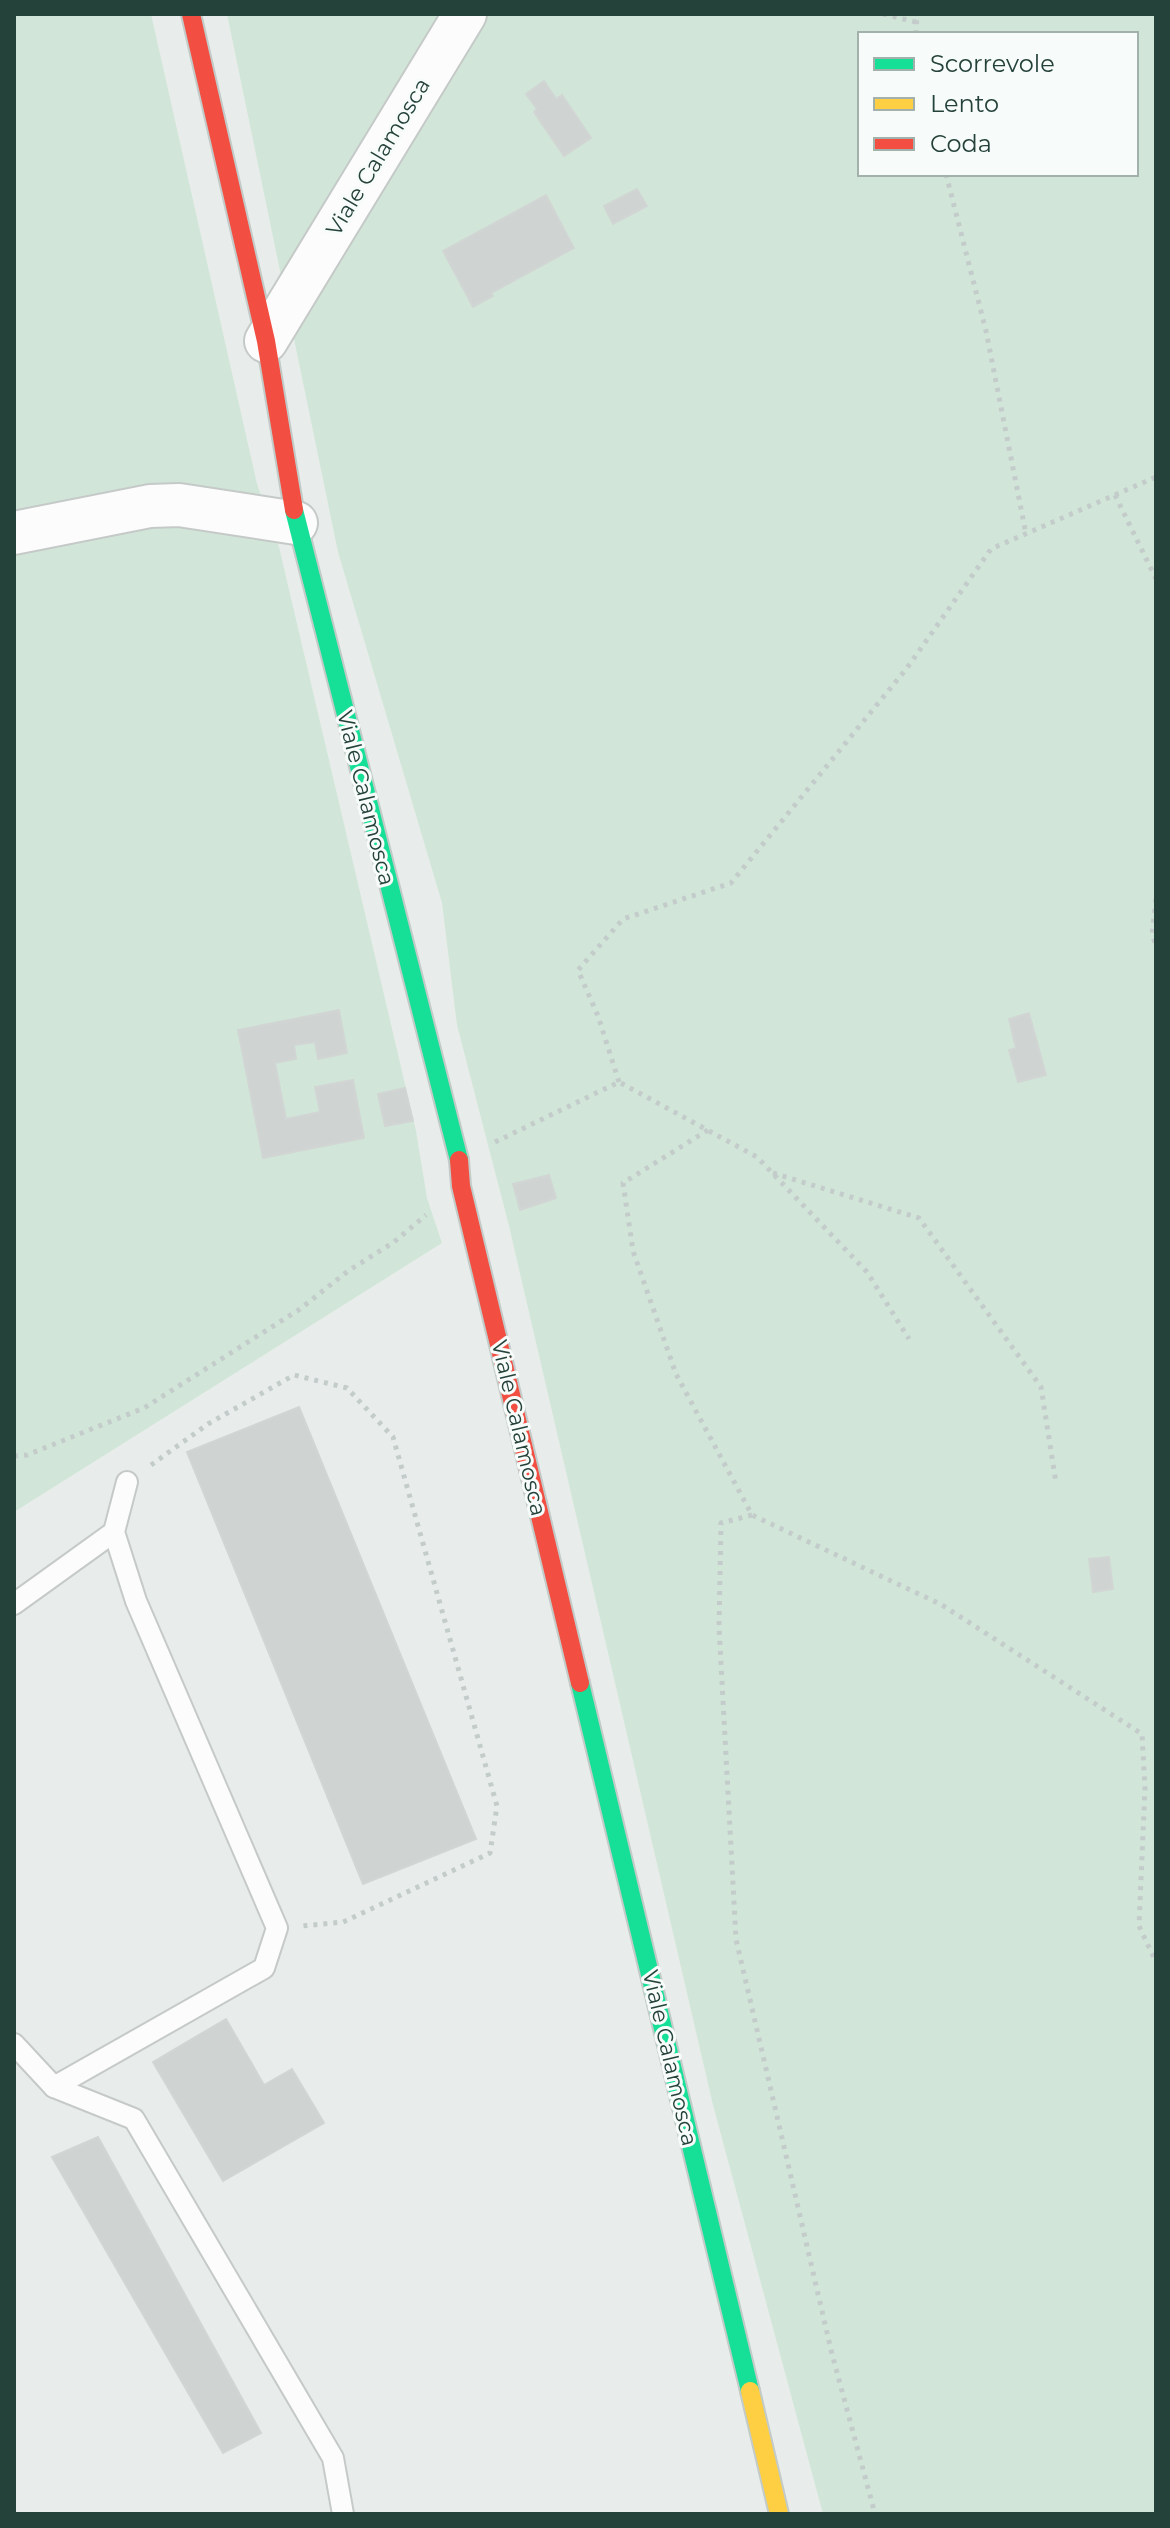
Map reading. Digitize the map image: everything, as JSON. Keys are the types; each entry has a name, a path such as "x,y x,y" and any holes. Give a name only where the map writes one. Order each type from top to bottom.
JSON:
{"street":[{"name":"Viale Calamosca","path":"191,14 266,341 296,523 459,1160 461,1186 779,2514"},
{"name":"Viale Calamosca","path":"266,341 465,14"},
{"path":"14,533 150,506 179,505 296,523"}],"lane":[{"path":"54,2087 264,1968 277,1928 136,1601 114,1532 127,1482"},
{"path":"14,1604 114,1532"},
{"path":"14,2044 54,2087 134,2119 333,2458 343,2514"}],"path":[{"path":"883,14 916,22"},
{"path":"916,32 917,14"},
{"path":"947,176 986,331 1026,534"},
{"path":"909,1339 867,1272 757,1157 619,1082 598,1016 578,970 623,919 731,883 907,668 991,549 1156,477"},
{"path":"1115,495 1156,579"},
{"path":"1156,899 1152,935 1156,945"},
{"path":"459,1160 619,1082"},
{"path":"708,1130 623,1183 633,1251 676,1374 752,1515 942,1605 1142,1734 1145,1788 1139,1926 1156,1962"},
{"path":"772,1173 919,1218 1041,1387 1056,1483"},
{"path":"14,1456 27,1455 144,1408 300,1309 348,1271 394,1242 461,1186"},
{"path":"127,1482 208,1424 294,1375 347,1388 393,1437 497,1806 490,1853 343,1922 277,1928"},
{"path":"752,1515 721,1523 719,1627 736,1939 831,2350 875,2514"}],"green space":[{"path":"14,14 151,14 257,484 279,547 416,1131 427,1198 442,1243 14,1512"},
{"path":"227,14 1156,14 1156,2514 823,2514 713,2105 509,1226 457,1025 442,903 338,552"}],"building":[{"path":"544,81 556,99 562,95 591,138 564,156 534,112 537,109 526,94"},
{"path":"637,189 647,206 613,224 604,206"},
{"path":"546,195 574,248 491,293 493,296 473,307 443,251"},
{"path":"339,1010 347,1053 318,1059 315,1042 294,1045 296,1059 275,1063 286,1119 320,1112 315,1087 353,1080 364,1138 263,1158 238,1030"},
{"path":"1029,1013 1046,1075 1018,1082 1009,1050 1016,1048 1009,1019"},
{"path":"405,1088 413,1121 385,1126 378,1094"},
{"path":"549,1175 556,1198 520,1210 513,1184"},
{"path":"299,1407 476,1839 363,1884 187,1452"},
{"path":"1109,1557 1113,1589 1093,1592 1089,1559"},
{"path":"226,2019 264,2085 292,2069 324,2123 223,2181 153,2062"},
{"path":"98,2137 261,2433 223,2453 52,2157"}],"traffic: fast":[{"path":"294,510 459,1160"},
{"path":"580,1683 750,2391"}],"traffic: slow":[{"path":"750,2391 779,2514"}],"traffic: jam":[{"path":"191,14 266,341 294,510"},
{"path":"459,1160 461,1186 580,1683"}]}
